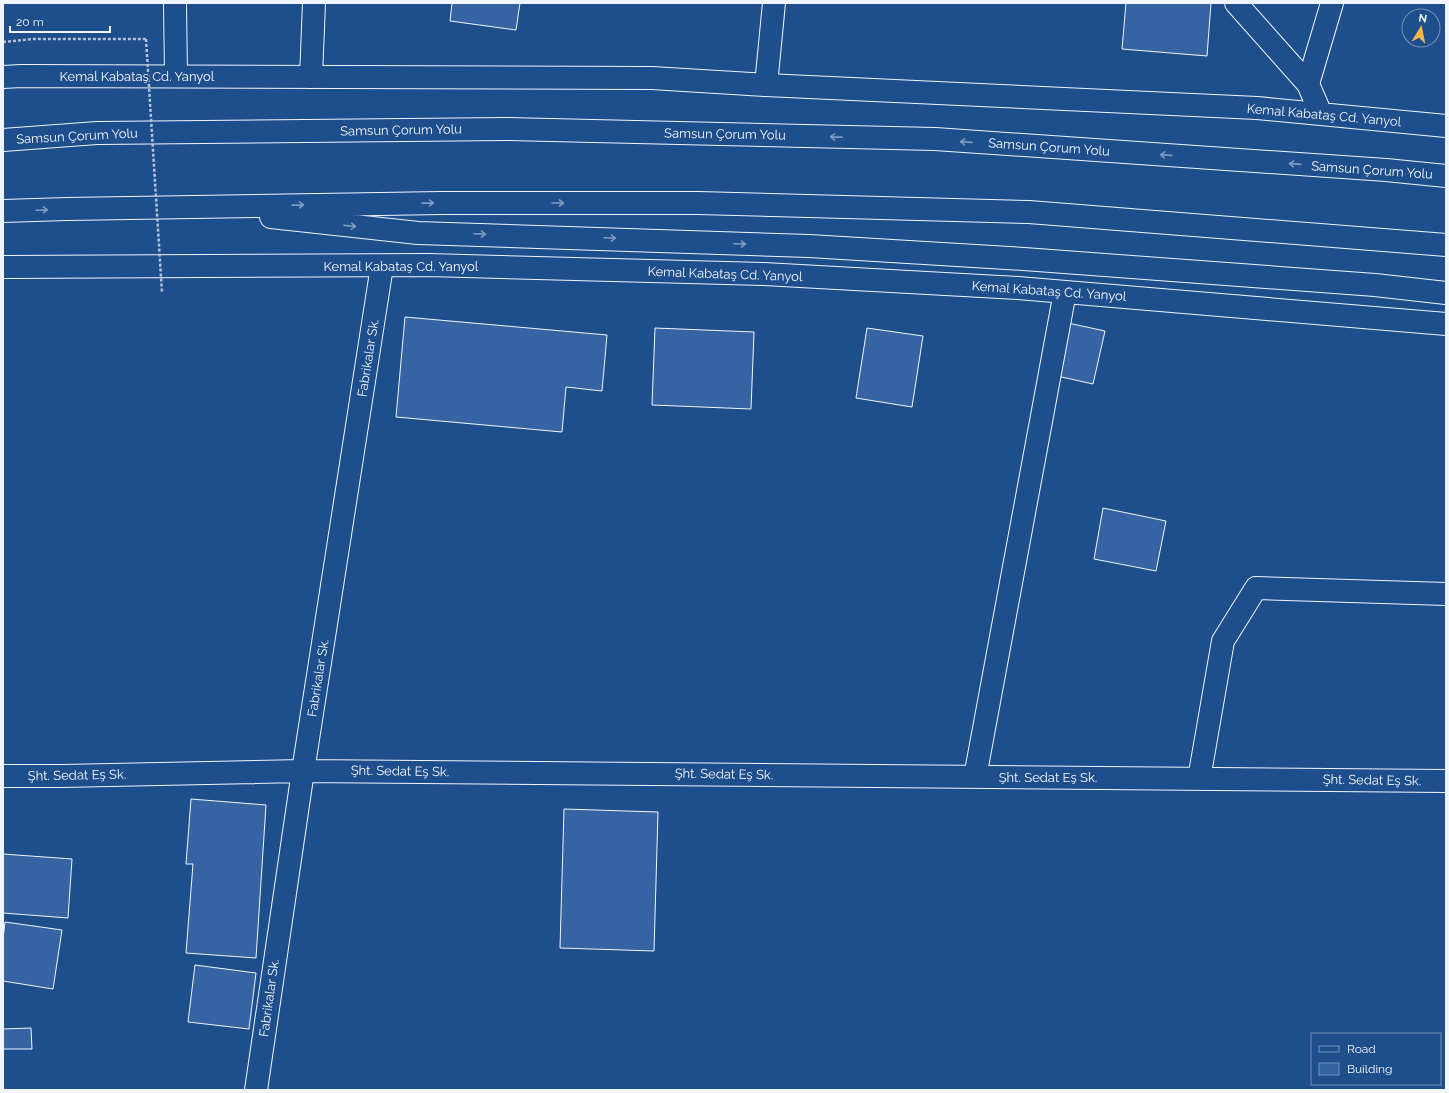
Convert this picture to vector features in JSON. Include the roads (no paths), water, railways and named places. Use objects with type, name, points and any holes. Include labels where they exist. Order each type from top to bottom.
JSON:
[{"type":"main road","points":[[176,3],[176,76]]},
{"type":"main road","points":[[311,77],[314,3]]},
{"type":"main road","points":[[766,85],[774,3]]},
{"type":"main road","points":[[1236,3],[1308,84],[1321,114]]},
{"type":"main road","points":[[1308,84],[1332,3]]},
{"type":"main road","name":"Kemal Kabataş Cd. Yanyol","points":[[3,77],[176,76],[652,78],[766,85],[1257,108],[1446,126]]},
{"type":"main road","name":"Samsun Çorum Yolu","points":[[3,140],[97,133],[506,129],[935,139],[1386,170],[1446,176]]},
{"type":"main road","points":[[3,211],[442,203],[698,203],[1021,212],[1446,245]]},
{"type":"main road","points":[[172,207],[418,233],[802,246],[1024,259],[1375,285],[1446,293]]},
{"type":"main road","name":"Kemal Kabataş Cd. Yanyol","points":[[3,267],[428,265],[764,274],[1065,292],[1446,324]]},
{"type":"main road","name":"Fabrikalar Sk.","points":[[256,1090],[303,770],[382,266]]},
{"type":"main road","points":[[975,777],[1065,292]]},
{"type":"main road","points":[[1199,778],[1223,641],[1256,588],[1446,594]]},
{"type":"main road","name":"Şht. Sedat Eş Sk.","points":[[3,776],[303,770],[1446,781]]}]
